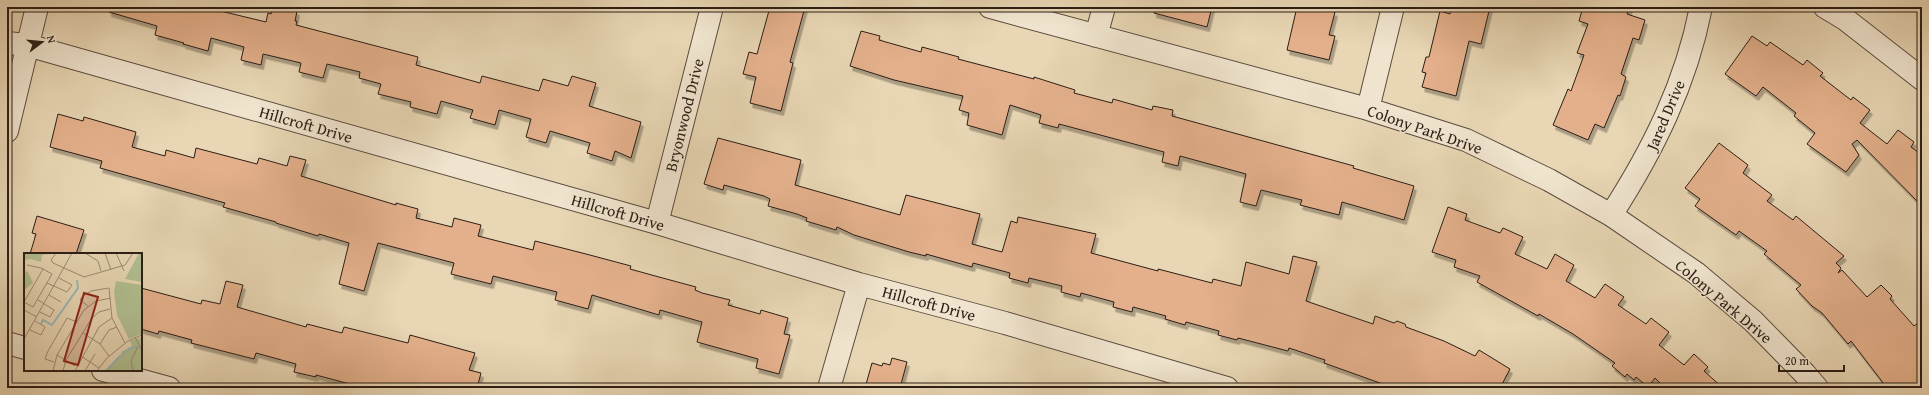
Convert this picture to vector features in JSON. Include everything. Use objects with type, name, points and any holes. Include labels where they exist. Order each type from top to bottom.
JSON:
[{"type":"street","points":[[7,131],[17,44],[37,7]]},
{"type":"street","name":"Bryonwood Drive","points":[[657,223],[712,7]]},
{"type":"street","name":"Colony Park Drive","points":[[990,7],[1368,108],[1466,140],[1549,180],[1611,215],[1696,273],[1753,321],[1806,374],[1816,388]]},
{"type":"street","points":[[1096,36],[1104,7]]},
{"type":"street","points":[[1368,108],[1393,7]]},
{"type":"street","name":"Jared Drive","points":[[1611,215],[1638,174],[1670,109],[1688,56],[1701,7]]},
{"type":"street","points":[[1825,7],[1844,19],[1922,79]]},
{"type":"street","name":"Hillcroft Drive","points":[[17,44],[657,223],[859,284],[1005,323],[1227,388]]},
{"type":"street","points":[[830,388],[859,284]]},
{"type":"street","points":[[7,343],[24,348]]},
{"type":"street","points":[[108,371],[169,388]]},
{"type":"building","points":[[109,7],[204,7],[266,22],[268,13],[271,14],[273,7],[280,7],[297,11],[295,21],[297,21],[296,25],[418,57],[416,65],[480,83],[482,76],[539,91],[543,79],[568,86],[572,76],[596,83],[589,106],[641,122],[631,158],[615,151],[612,161],[587,153],[590,143],[550,131],[546,143],[526,137],[531,119],[499,110],[495,125],[470,118],[473,110],[441,101],[437,114],[410,107],[411,102],[378,94],[381,84],[359,78],[360,72],[327,64],[323,78],[299,72],[301,63],[263,54],[261,65],[241,60],[244,47],[211,38],[208,51],[183,44],[184,43],[155,35],[157,26],[109,12]]},
{"type":"building","points":[[770,7],[805,7],[790,62],[793,63],[781,111],[750,103],[756,77],[743,74],[749,52],[757,54]]},
{"type":"building","points":[[1154,7],[1212,7],[1207,27],[1154,13]]},
{"type":"building","points":[[1297,7],[1313,7],[1335,12],[1329,35],[1335,36],[1329,60],[1287,50]]},
{"type":"building","points":[[1451,7],[1490,7],[1481,44],[1469,41],[1456,96],[1422,87],[1426,73],[1422,72],[1426,57],[1429,57],[1440,11],[1450,14]]},
{"type":"building","points":[[1583,7],[1630,7],[1627,14],[1645,20],[1639,40],[1633,38],[1621,74],[1626,77],[1620,96],[1618,95],[1604,128],[1595,124],[1588,140],[1553,125],[1568,89],[1571,91],[1584,55],[1577,53],[1588,24],[1579,21]]},
{"type":"building","points":[[861,31],[880,36],[879,40],[921,52],[922,47],[959,57],[958,59],[1034,79],[1034,77],[1075,90],[1074,93],[1112,103],[1113,99],[1152,110],[1153,106],[1173,110],[1172,116],[1354,166],[1353,168],[1414,186],[1404,220],[1342,202],[1339,215],[1300,205],[1302,200],[1261,190],[1256,206],[1240,202],[1246,174],[1180,156],[1178,166],[1162,162],[1164,152],[1059,124],[1058,128],[1039,123],[1041,115],[1010,105],[1002,135],[967,125],[969,113],[959,110],[963,96],[894,80],[850,66]]},
{"type":"building","points":[[1752,36],[1767,46],[1770,42],[1803,65],[1807,60],[1823,73],[1820,76],[1851,100],[1853,97],[1870,110],[1860,123],[1887,144],[1898,130],[1914,142],[1911,147],[1922,155],[1922,206],[1857,140],[1852,144],[1859,155],[1846,172],[1807,144],[1815,133],[1794,116],[1796,113],[1763,87],[1756,96],[1725,74]]},
{"type":"building","points":[[58,114],[83,121],[84,117],[136,132],[132,147],[165,156],[166,150],[194,158],[196,148],[257,164],[259,158],[287,166],[290,156],[306,160],[301,176],[396,205],[396,203],[418,209],[416,218],[452,227],[454,218],[481,225],[478,236],[533,250],[535,241],[586,254],[631,266],[630,269],[696,287],[695,290],[702,293],[730,300],[728,305],[760,314],[761,310],[788,318],[784,334],[790,335],[779,374],[756,368],[758,359],[697,342],[702,322],[660,310],[659,315],[592,295],[588,309],[555,300],[557,292],[493,276],[491,284],[451,274],[454,263],[378,243],[364,291],[339,284],[349,243],[319,234],[318,236],[223,207],[225,203],[100,168],[102,161],[50,147]]},
{"type":"building","points":[[718,138],[801,160],[795,185],[900,215],[906,195],[980,214],[972,244],[1002,252],[1011,221],[1017,223],[1018,217],[1096,234],[1091,253],[1158,271],[1158,269],[1212,283],[1213,279],[1241,286],[1246,262],[1289,274],[1293,256],[1317,262],[1306,301],[1373,324],[1375,316],[1394,323],[1397,321],[1405,324],[1406,327],[1444,341],[1475,356],[1479,350],[1510,369],[1500,388],[1394,388],[1324,363],[1325,360],[1289,348],[1288,351],[1238,338],[1237,340],[1218,335],[1219,331],[1186,322],[1185,325],[1165,319],[1166,316],[1133,307],[1132,312],[1113,307],[1114,302],[1081,293],[1080,297],[1061,292],[1062,286],[1029,278],[1028,283],[1009,278],[1010,273],[973,263],[972,267],[926,254],[926,256],[909,252],[854,235],[837,227],[836,230],[806,221],[807,218],[797,214],[768,206],[770,199],[764,196],[724,185],[723,190],[704,184]]},
{"type":"building","points":[[1719,143],[1748,165],[1743,173],[1772,195],[1767,201],[1793,220],[1796,216],[1844,256],[1836,263],[1841,268],[1838,273],[1842,270],[1867,297],[1881,285],[1892,296],[1890,299],[1914,326],[1922,320],[1922,388],[1887,388],[1851,341],[1848,344],[1822,313],[1812,306],[1796,289],[1801,285],[1764,254],[1767,251],[1739,231],[1736,235],[1695,206],[1700,199],[1685,188]]},
{"type":"building","points":[[1448,207],[1467,214],[1465,220],[1500,233],[1503,228],[1523,237],[1515,254],[1547,269],[1555,254],[1574,265],[1566,281],[1595,298],[1605,284],[1624,297],[1618,305],[1646,324],[1651,318],[1669,332],[1659,345],[1684,365],[1694,354],[1708,367],[1704,371],[1723,388],[1665,388],[1655,378],[1648,387],[1636,377],[1634,380],[1627,374],[1625,377],[1612,366],[1615,363],[1573,334],[1539,314],[1538,316],[1477,282],[1480,276],[1454,267],[1456,260],[1432,252]]},
{"type":"building","points":[[37,216],[84,230],[76,253],[30,253],[36,234],[32,233]]},
{"type":"building","points":[[226,281],[243,285],[237,307],[306,327],[307,324],[342,333],[344,327],[408,343],[410,335],[475,353],[469,370],[481,373],[477,388],[365,388],[316,375],[316,377],[294,372],[296,364],[256,353],[254,359],[191,343],[192,340],[159,331],[158,334],[142,329],[142,288],[201,304],[202,300],[220,304]]},
{"type":"building","points":[[892,358],[907,362],[900,388],[865,388],[872,363],[882,366],[883,363],[890,365]]}]
